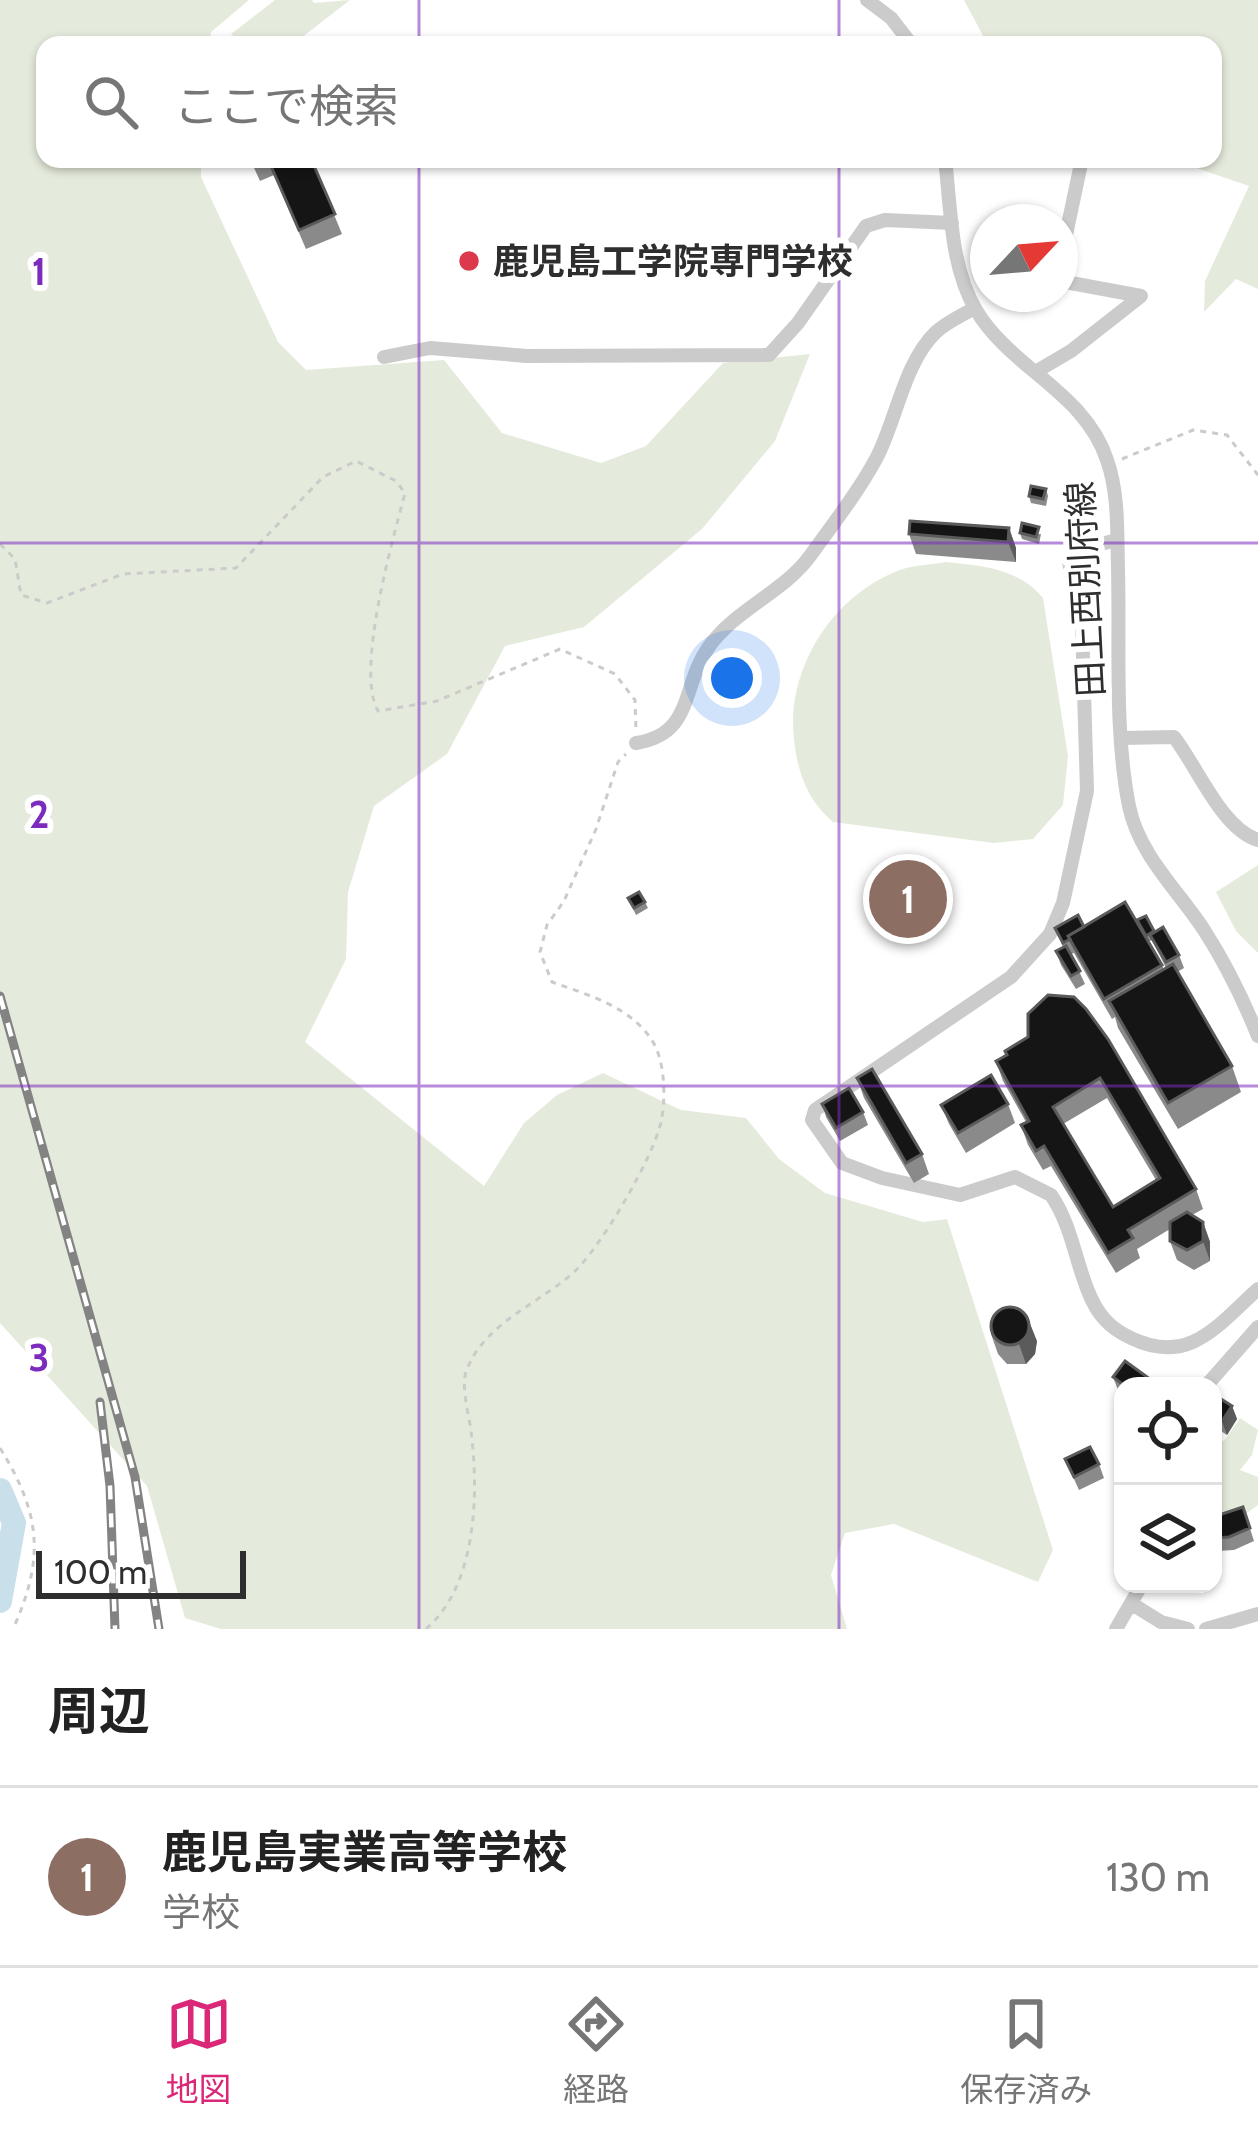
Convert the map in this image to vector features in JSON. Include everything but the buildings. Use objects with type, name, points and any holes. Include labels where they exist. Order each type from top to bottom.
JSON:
[{"type":"street","points":[[867,0],[905,36]]},
{"type":"street","name":"田上西別府線","points":[[946,168],[957,258],[970,294]]},
{"type":"street","points":[[1072,204],[1080,168]]},
{"type":"street","points":[[384,357],[430,348],[527,356],[770,355],[791,333],[866,226],[885,220],[952,223]]},
{"type":"street","points":[[1037,371],[1071,351],[1141,296],[1078,284]]},
{"type":"street","points":[[636,743],[656,740],[668,732],[677,722],[707,650],[806,562],[874,463],[922,350],[936,332],[970,311]]},
{"type":"street","name":"田上西別府線","points":[[978,312],[1001,341],[1085,420],[1109,464],[1129,807],[1144,846],[1213,944],[1258,1036]]},
{"type":"street","points":[[1117,540],[1076,550],[1069,562],[1082,625],[1087,791],[1063,903],[1050,934],[1011,977],[814,1110],[812,1120],[842,1163],[882,1178],[960,1195],[1015,1177],[1051,1195],[1099,1313],[1113,1330],[1150,1348],[1173,1350],[1195,1343],[1258,1289]]},
{"type":"street","points":[[1122,738],[1174,737],[1200,770],[1220,810],[1242,836],[1258,841]]},
{"type":"street","points":[[1213,1377],[1258,1328]]},
{"type":"street","points":[[1116,1629],[1138,1593]]},
{"type":"street","points":[[1132,1604],[1162,1622],[1188,1629]]},
{"type":"street","points":[[1206,1629],[1258,1614]]},
{"type":"path","points":[[1109,464],[1193,430],[1227,435],[1258,475]]},
{"type":"path","points":[[0,544],[15,559],[21,596],[47,603],[123,574],[236,568],[323,476],[356,460],[395,481],[406,493],[389,552],[370,671],[370,698],[378,711],[437,701],[560,649],[615,674],[635,700],[636,743],[618,762],[596,829],[564,901],[547,925],[540,952],[552,982],[602,1000],[638,1024],[652,1042],[662,1064],[661,1124],[612,1225],[579,1268],[494,1331],[464,1373],[478,1479],[473,1527],[464,1566],[439,1615],[426,1629]]},
{"type":"path","points":[[0,1448],[22,1483],[33,1525],[36,1566],[13,1629]]},
{"type":"green space","points":[[0,0],[249,0],[210,36],[36,36],[36,168],[201,168],[201,177],[278,342],[306,370],[444,360],[502,433],[601,463],[646,446],[723,363],[810,354],[775,441],[702,529],[584,627],[505,646],[447,754],[374,806],[348,892],[346,959],[305,1042],[484,1186],[524,1123],[557,1095],[603,1073],[681,1110],[746,1118],[779,1159],[825,1193],[923,1222],[947,1219],[1053,1550],[1038,1582],[894,1524],[845,1533],[831,1575],[847,1629],[221,1629],[185,1618],[147,1486],[0,1323]]},
{"type":"green space","points":[[275,0],[350,0],[304,36],[231,34]]},
{"type":"green space","points":[[964,0],[1258,0],[1258,289],[1236,279],[1204,312],[1205,281],[1249,186],[1196,168],[1222,168],[1222,36],[983,36]]},
{"type":"green space","points":[[946,562],[1011,574],[1043,598],[1068,756],[1063,805],[1033,839],[994,843],[833,822],[816,805],[801,775],[793,714],[797,688],[818,638],[853,598],[875,582],[905,568]]},
{"type":"green space","points":[[1258,865],[1258,953],[1236,931],[1216,892]]},
{"type":"green space","points":[[1240,1418],[1258,1430],[1252,1455],[1240,1470],[1258,1477],[1258,1505],[1243,1516],[1222,1518],[1224,1441]]},
{"type":"waterway","points":[[0,1490],[14,1523],[0,1601]]},
{"type":"railway","points":[[0,996],[135,1477],[159,1629]]},
{"type":"railway","points":[[100,1402],[110,1486],[115,1629]]},
{"type":"place","name":"鹿児島工学院専門学校","points":[[469,261]]},
{"type":"place","name":"鹿児島実業高等学校","points":[[908,899]]}]
